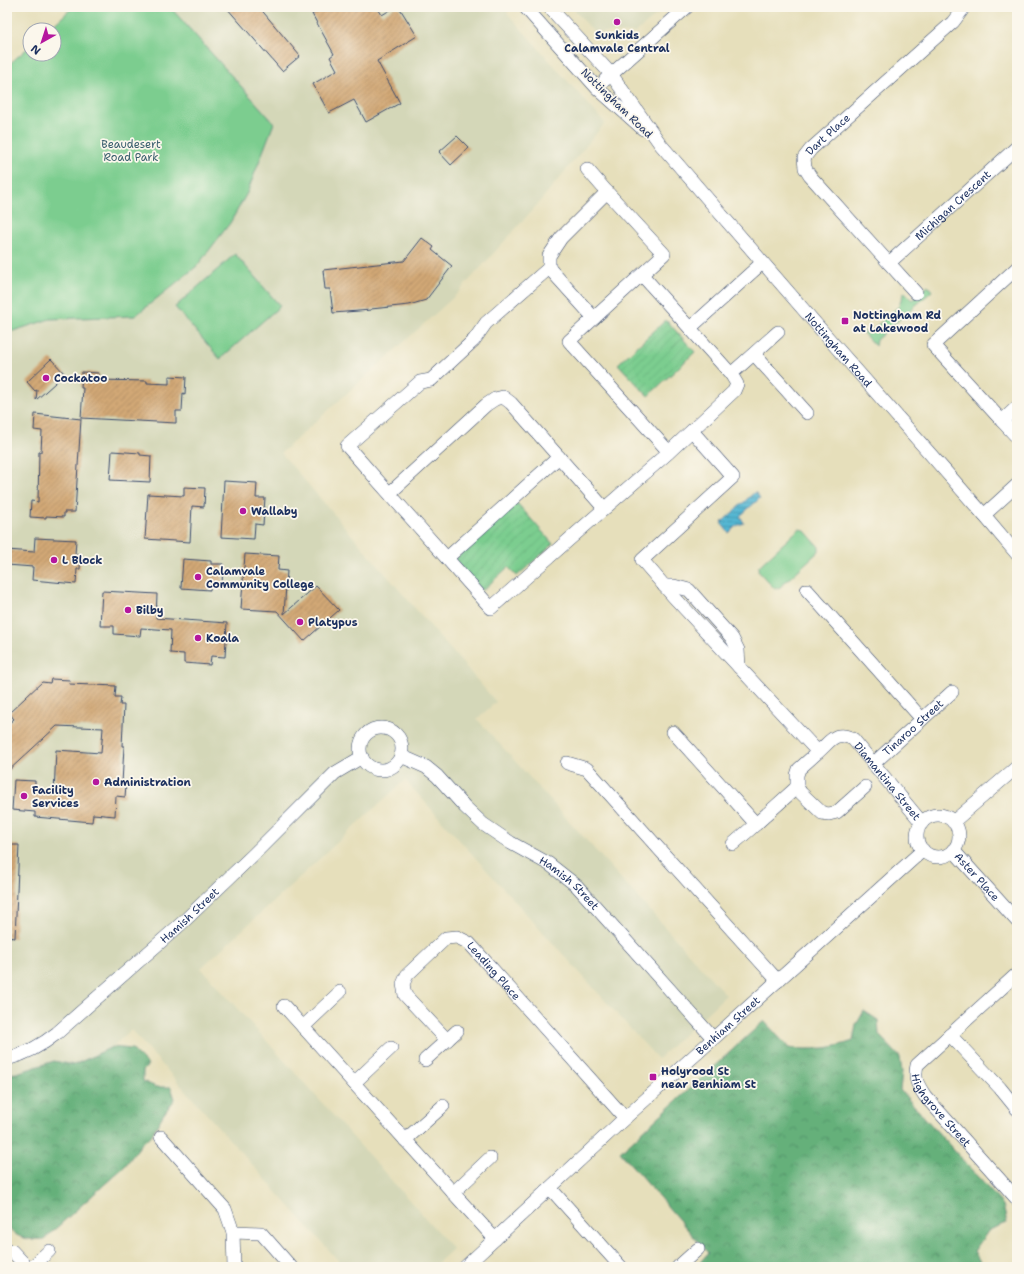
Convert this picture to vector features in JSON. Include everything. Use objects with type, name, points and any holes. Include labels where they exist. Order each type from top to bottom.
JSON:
[{"type":"street","name":"Nottingham Road","points":[[525,7],[597,88],[661,146]]},
{"type":"street","name":"Nottingham Road","points":[[550,7],[611,74],[661,146],[1017,554]]},
{"type":"street","points":[[597,88],[687,7]]},
{"type":"street","name":"Dart Place","points":[[916,293],[810,176],[805,168],[804,158],[811,149],[953,22],[962,10],[960,7]]},
{"type":"street","name":"Michigan Crescent","points":[[889,263],[1017,147]]},
{"type":"street","points":[[587,169],[664,254],[569,341],[669,452]]},
{"type":"street","points":[[594,318],[549,268],[549,256],[561,238],[607,192]]},
{"type":"street","points":[[690,328],[762,263]]},
{"type":"street","points":[[549,268],[486,323],[474,340],[431,380],[420,382],[347,446],[491,608],[669,452],[734,391],[737,384],[731,374],[642,275]]},
{"type":"street","points":[[1015,435],[932,344],[1017,268]]},
{"type":"street","points":[[731,374],[778,332]]},
{"type":"street","points":[[754,354],[806,413]]},
{"type":"street","points":[[390,493],[486,405],[495,399],[503,397],[511,402],[604,508]]},
{"type":"street","points":[[1002,421],[1017,407]]},
{"type":"street","points":[[692,430],[733,477],[642,560],[664,586],[818,752],[799,769],[796,776],[797,787],[801,793],[822,813],[829,814],[837,812],[865,787]]},
{"type":"street","points":[[447,558],[559,457]]},
{"type":"street","points":[[984,515],[1017,485]]},
{"type":"street","points":[[807,590],[922,719]]},
{"type":"street","name":"Tinaroo Street","points":[[874,764],[952,692]]},
{"type":"street","points":[[382,728],[388,729],[394,732],[402,743],[401,756],[398,762],[386,770],[371,768],[362,757],[360,746],[364,736],[369,732],[382,728]]},
{"type":"street","points":[[673,732],[756,824]]},
{"type":"street","name":"Diamantina Street","points":[[818,752],[837,736],[844,735],[853,739],[922,823]]},
{"type":"street","name":"Hamish Street","points":[[401,756],[426,767],[437,776],[465,807],[483,824],[511,844],[549,864],[576,886],[713,1038]]},
{"type":"street","name":"Hamish Street","points":[[7,1059],[31,1051],[57,1033],[188,918],[335,773],[362,757]]},
{"type":"street","points":[[567,763],[587,769],[778,981]]},
{"type":"street","points":[[953,822],[1017,767]]},
{"type":"street","points":[[732,844],[797,787]]},
{"type":"street","points":[[934,816],[948,818],[953,822],[958,833],[956,845],[953,850],[949,854],[938,857],[932,856],[923,850],[919,845],[917,834],[922,823],[927,818],[934,816]]},
{"type":"street","name":"Benhiam Street","points":[[465,1267],[625,1118],[923,850]]},
{"type":"street","name":"Aster Place","points":[[953,850],[1017,921]]},
{"type":"street","name":"Leading Place","points":[[447,1040],[405,995],[403,984],[407,975],[446,938],[457,937],[469,943],[625,1118]]},
{"type":"street","name":"Highgrove Street","points":[[1017,974],[917,1065],[915,1074],[918,1085],[925,1096],[1017,1199]]},
{"type":"street","points":[[303,1027],[340,992]]},
{"type":"street","points":[[284,1006],[495,1239]]},
{"type":"street","points":[[425,1060],[457,1031]]},
{"type":"street","points":[[950,1034],[1000,1088],[1017,1109]]},
{"type":"street","points":[[354,1083],[391,1048]]},
{"type":"street","points":[[405,1140],[443,1106]]},
{"type":"street","points":[[161,1137],[225,1209],[233,1232],[234,1267]]},
{"type":"street","points":[[453,1193],[490,1158]]},
{"type":"street","points":[[550,1188],[621,1267]]},
{"type":"street","points":[[233,1232],[261,1233],[291,1267]]},
{"type":"street","points":[[678,1267],[698,1249]]},
{"type":"street","points":[[12,1251],[26,1267]]},
{"type":"street","points":[[32,1267],[49,1251]]},
{"type":"shaded area","name":"Calamvale Community College","points":[[170,7],[506,7],[509,10],[507,13],[605,123],[536,206],[457,294],[281,453],[496,702],[477,719],[726,995],[658,1059],[405,780],[201,968],[453,1249],[433,1267],[344,1267],[131,1030],[7,1142],[7,333],[50,319],[135,316],[274,123]]},
{"type":"shaded area","name":"Sunkids Calamvale Central","points":[[573,7],[666,7],[635,33],[594,32]]},
{"type":"green space","name":"Beaudesert Road Park","points":[[73,7],[170,7],[274,123],[247,193],[230,223],[197,266],[135,316],[50,319],[7,333],[7,66],[22,53],[22,62],[62,62],[62,22],[57,22]]},
{"type":"green space","points":[[235,254],[280,306],[220,359],[175,307]]},
{"type":"green space","points":[[928,286],[932,291],[876,340],[875,346],[862,332],[870,332],[899,306],[904,292],[912,300]]},
{"type":"green space","points":[[666,320],[695,352],[648,396],[618,364]]},
{"type":"green space","points":[[517,503],[553,544],[517,576],[508,567],[482,591],[454,560]]},
{"type":"green space","points":[[799,529],[804,530],[819,547],[819,551],[779,588],[774,588],[758,571],[759,566]]},
{"type":"green space","points":[[864,1011],[878,1020],[879,1035],[900,1057],[902,1072],[900,1090],[1003,1205],[1007,1223],[989,1230],[974,1251],[983,1267],[696,1267],[708,1253],[620,1152],[764,1021],[789,1048],[821,1048],[837,1046],[853,1041],[856,1025]]},
{"type":"green space","points":[[112,1047],[132,1049],[148,1065],[143,1071],[143,1081],[156,1087],[171,1087],[175,1099],[163,1115],[151,1136],[142,1143],[125,1166],[44,1239],[28,1239],[15,1234],[7,1227],[7,1074],[17,1073],[54,1061],[74,1065]]},
{"type":"water","points":[[755,492],[760,498],[740,516],[744,523],[736,526],[729,533],[721,523]]},
{"type":"building","points":[[226,7],[259,7],[300,56],[282,71]]},
{"type":"building","points":[[327,7],[377,7],[382,15],[395,7],[399,7],[417,36],[377,61],[400,103],[366,122],[354,100],[329,113],[313,84],[337,70],[330,57],[334,54],[312,14]]},
{"type":"building","points":[[457,136],[469,148],[451,165],[439,152]]},
{"type":"building","points":[[422,238],[434,247],[432,250],[452,266],[426,300],[409,305],[333,313],[330,289],[325,289],[323,270],[404,261]]},
{"type":"building","name":"Cockatoo","points":[[51,359],[65,374],[36,400],[37,390],[35,391],[27,382]]},
{"type":"building","points":[[82,372],[99,373],[98,380],[147,381],[147,383],[169,384],[169,376],[186,377],[182,411],[176,411],[176,423],[81,418],[83,388],[81,388]]},
{"type":"building","points":[[35,414],[81,419],[75,512],[64,512],[64,517],[30,517],[31,501],[38,502],[39,452],[41,452],[42,431],[34,430]]},
{"type":"building","points":[[112,451],[140,453],[140,455],[151,456],[150,482],[110,480]]},
{"type":"building","name":"Wallaby","points":[[224,481],[257,483],[256,498],[265,498],[263,525],[255,524],[254,539],[221,537]]},
{"type":"building","points":[[184,487],[205,488],[204,507],[192,506],[190,542],[145,539],[148,494],[184,496]]},
{"type":"building","name":"L Block","points":[[35,538],[76,540],[75,554],[81,554],[80,569],[77,569],[76,584],[32,580],[33,567],[7,565],[7,550],[34,552]]},
{"type":"building","points":[[245,554],[279,556],[278,570],[287,571],[284,614],[316,586],[339,610],[304,641],[277,611],[241,609]]},
{"type":"building","points":[[183,559],[211,561],[211,564],[223,564],[222,584],[210,583],[210,590],[181,588]]},
{"type":"building","points":[[102,591],[157,594],[156,618],[227,623],[225,657],[211,656],[210,665],[184,663],[184,654],[170,653],[171,630],[141,628],[140,636],[114,634],[114,626],[100,626]]},
{"type":"building","points":[[51,679],[70,680],[69,684],[116,686],[115,697],[121,697],[120,705],[124,705],[122,784],[126,784],[125,797],[116,796],[115,816],[93,814],[92,822],[35,817],[35,812],[12,810],[14,780],[35,781],[35,792],[54,794],[56,750],[101,753],[103,728],[57,726],[7,772],[7,725],[14,719],[9,713],[42,682],[50,683]]},
{"type":"building","points":[[7,845],[19,845],[15,938],[7,937]]},
{"type":"place","name":"Sunkids Calamvale Central","points":[[617,22]]},
{"type":"place","name":"Nottingham Rd at Lakewood","points":[[845,321]]},
{"type":"place","name":"Cockatoo","points":[[46,378]]},
{"type":"place","name":"Wallaby","points":[[243,511]]},
{"type":"place","name":"L Block","points":[[54,560]]},
{"type":"place","name":"Calamvale Community College","points":[[198,577]]},
{"type":"place","name":"Bilby","points":[[128,610]]},
{"type":"place","name":"Platypus","points":[[300,622]]},
{"type":"place","name":"Koala","points":[[198,638]]},
{"type":"place","name":"Administration","points":[[96,782]]},
{"type":"place","name":"Facility Services","points":[[24,796]]},
{"type":"place","name":"Holyrood St near Benhiam St","points":[[653,1077]]}]
